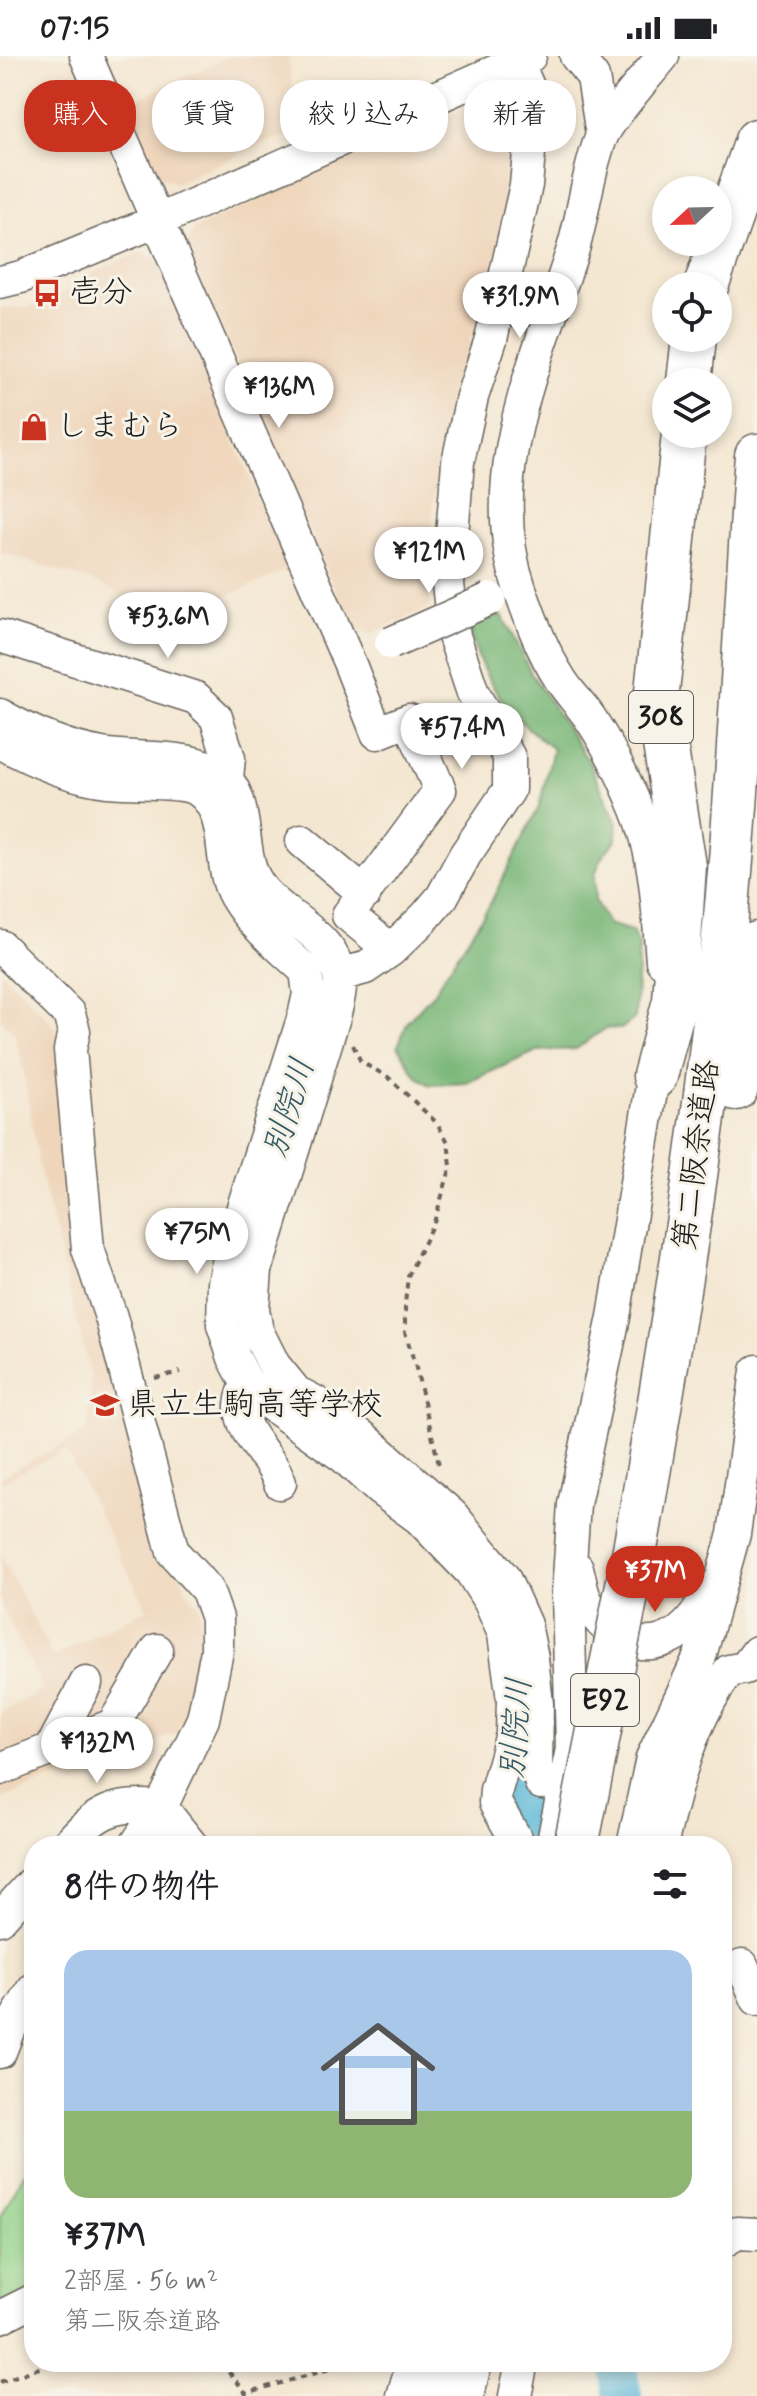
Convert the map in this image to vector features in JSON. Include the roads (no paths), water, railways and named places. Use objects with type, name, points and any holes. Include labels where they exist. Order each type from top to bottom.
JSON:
[{"type":"highway","points":[[711,272],[757,141]]},
{"type":"highway","name":"308","points":[[655,1076],[675,1001],[684,866],[657,692],[683,448]]},
{"type":"highway","name":"第二阪奈道路","points":[[608,1836],[649,1556],[713,1031],[731,860],[757,456]]},
{"type":"highway","name":"第二阪奈道路","points":[[579,1836],[649,1556],[710,1290],[757,944]]},
{"type":"highway","points":[[462,2396],[467,2372]]},
{"type":"highway","points":[[491,2396],[496,2372]]},
{"type":"street","points":[[86,56],[377,733],[409,720],[440,790],[357,905]]},
{"type":"street","points":[[576,56],[593,77],[602,135]]},
{"type":"street","points":[[554,1836],[572,1749],[568,1593],[574,1504],[614,1317],[655,1076],[663,982],[658,914],[648,846],[637,809],[592,721],[558,677],[519,586],[511,546],[507,496],[511,450],[525,395],[573,247],[602,135],[663,56]]},
{"type":"street","points":[[0,282],[21,277],[157,221],[508,61],[534,100],[526,185],[491,339],[472,397],[458,462],[448,584],[454,636],[473,693],[509,757],[509,790],[465,855],[442,897],[391,950],[365,968],[339,975]]},
{"type":"street","points":[[349,662],[519,586]]},
{"type":"street","points":[[0,636],[196,698],[216,717],[229,758],[227,778]]},
{"type":"street","points":[[0,715],[25,730],[78,748],[101,754],[190,762],[227,778],[238,799],[248,857],[256,879],[273,903],[305,925],[336,963],[341,983],[334,1017],[256,1270],[253,1309],[257,1331],[274,1365],[296,1392],[317,1403],[364,1438],[452,1515],[504,1578],[525,1625],[537,1704],[536,1769],[541,1783]]},
{"type":"street","points":[[0,742],[71,773],[106,781],[197,789],[214,806],[220,826],[224,869],[235,896],[260,930],[306,971],[309,994],[304,1016],[232,1242],[224,1283],[223,1325],[234,1358],[247,1383],[271,1405],[344,1457],[379,1489],[419,1518],[471,1572],[490,1602],[504,1634],[513,1700],[512,1734],[495,1803],[514,1836]]},
{"type":"street","points":[[302,841],[391,950]]},
{"type":"street","points":[[0,946],[69,1014],[74,1031],[70,1050],[88,1249],[111,1317],[173,1552],[207,1590],[217,1618],[217,1651],[203,1719],[161,1807],[142,1836]]},
{"type":"street","points":[[635,1836],[652,1758],[700,1656],[734,1534],[757,1371]]},
{"type":"street","points":[[247,1383],[240,1408],[248,1431],[275,1467],[280,1483]]},
{"type":"street","points":[[572,1545],[585,1598],[599,1618],[624,1641],[652,1644],[667,1641],[695,1616],[734,1534]]},
{"type":"street","points":[[0,1769],[113,1725],[157,1650]]},
{"type":"street","points":[[664,1836],[690,1737],[713,1692],[729,1671],[745,1668],[757,1652]]},
{"type":"street","points":[[51,1749],[86,1683]]},
{"type":"street","points":[[74,1836],[88,1820],[118,1808],[139,1805],[161,1807],[184,1836]]},
{"type":"street","points":[[0,1919],[24,1892]]},
{"type":"street","points":[[742,1965],[757,1999]]},
{"type":"street","points":[[0,2052],[8,2031],[24,2005]]},
{"type":"street","points":[[732,2236],[737,2233],[757,2234]]},
{"type":"street","points":[[0,2317],[24,2305]]},
{"type":"street","points":[[403,2396],[410,2372]]},
{"type":"street","points":[[434,2396],[438,2372]]},
{"type":"street","points":[[515,2396],[520,2372]]},
{"type":"waterway","name":"別院川","points":[[519,1742],[512,1782],[515,1800],[525,1820]]},
{"type":"waterway","name":"別院川","points":[[619,2372],[623,2396]]},
{"type":"place","name":"壱分","points":[[47,293]]},
{"type":"place","name":"しまむら","points":[[34,427]]},
{"type":"place","name":"県立生駒高等学校","points":[[105,1405]]}]
